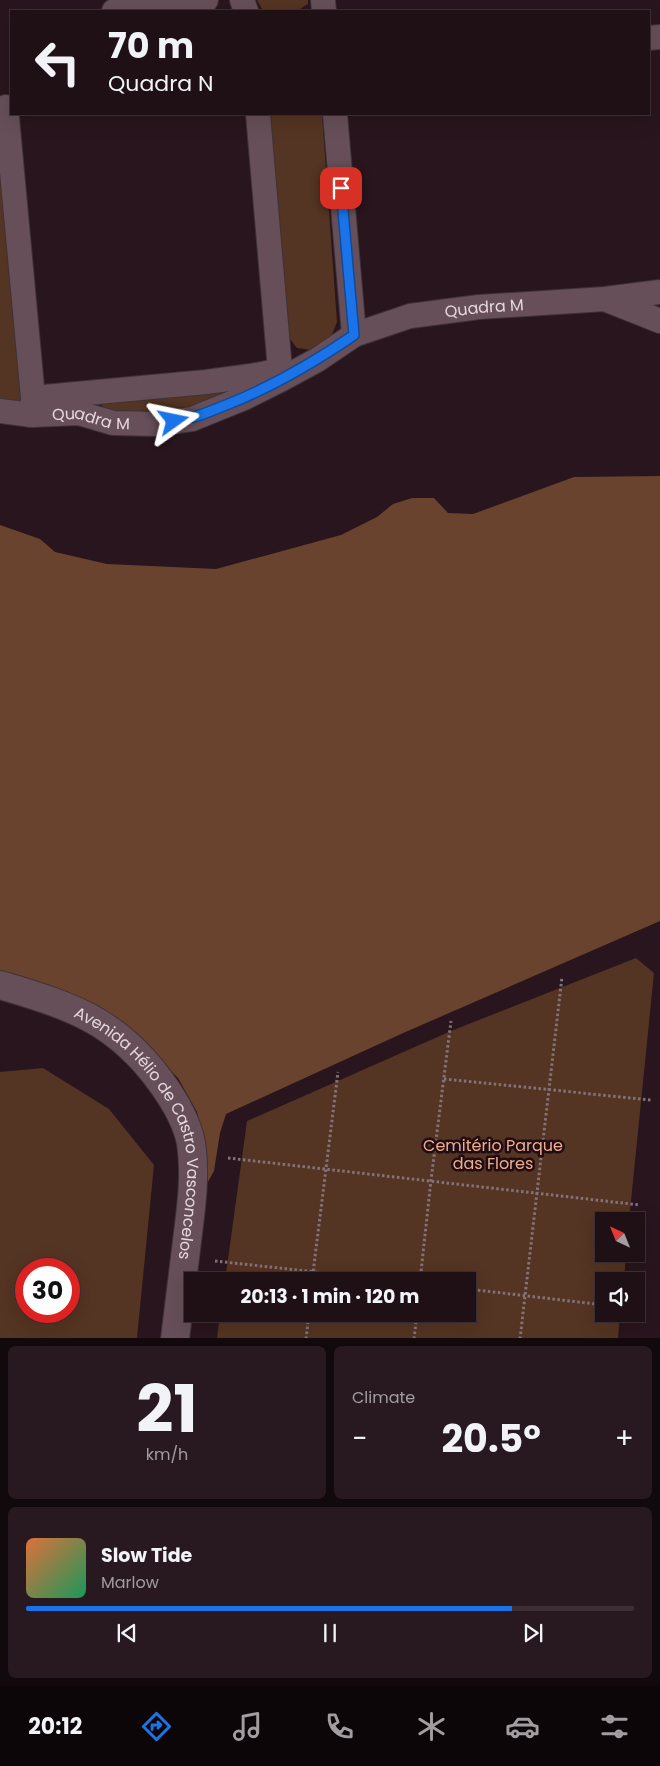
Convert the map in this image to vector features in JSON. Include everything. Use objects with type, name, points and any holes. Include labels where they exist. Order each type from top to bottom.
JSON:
[{"type":"street","points":[[116,10],[206,0]]},
{"type":"street","name":"Quadra M","points":[[6,108],[33,407]]},
{"type":"street","points":[[258,115],[280,370]]},
{"type":"street","points":[[335,115],[354,335]]},
{"type":"street","points":[[605,299],[660,292]]},
{"type":"street","name":"Quadra M","points":[[33,407],[79,413],[113,423],[156,424],[192,419],[244,398],[317,360],[354,335],[410,316],[479,307],[605,299],[660,321]]},
{"type":"street","name":"Quadra M","points":[[0,411],[251,376],[317,360]]},
{"type":"street","name":"Avenida Hélio de Castro Vasconcelos","points":[[0,986],[54,1001],[88,1016],[110,1029],[136,1052],[173,1099],[191,1141],[193,1182],[175,1338]]},
{"type":"path","points":[[520,1338],[562,977]]},
{"type":"path","points":[[421,1272],[450,1021]]},
{"type":"path","points":[[215,1261],[313,1272],[338,1072]]},
{"type":"path","points":[[444,1078],[651,1100]]},
{"type":"path","points":[[228,1158],[640,1205]]},
{"type":"path","points":[[476,1290],[595,1304]]},
{"type":"path","points":[[306,1338],[308,1322]]},
{"type":"path","points":[[414,1338],[415,1322]]},
{"type":"green space","points":[[257,0],[308,0],[308,4],[299,10],[262,10]]},
{"type":"green space","points":[[266,115],[322,115],[337,322],[331,337],[312,350],[297,348],[287,335]]},
{"type":"green space","points":[[6,181],[23,405],[0,402],[0,185]]},
{"type":"green space","points":[[227,386],[231,394],[183,414],[108,417],[101,404],[108,395]]},
{"type":"green space","name":"Cemitério Parque das Flores","points":[[636,958],[654,973],[630,1212],[595,1212],[595,1262],[625,1262],[625,1272],[595,1272],[595,1322],[619,1322],[618,1338],[217,1338],[219,1322],[476,1322],[476,1272],[226,1272],[247,1121],[451,1031]]},
{"type":"green space","points":[[43,1068],[109,1109],[154,1165],[137,1338],[0,1338],[0,1072]]},
{"type":"shaded area","points":[[660,476],[660,921],[401,1034],[226,1114],[220,1133],[214,1171],[204,1189],[205,1150],[197,1112],[178,1078],[136,1036],[0,977],[0,525],[40,539],[55,552],[107,564],[216,569],[341,535],[377,517],[393,504],[412,498],[434,498],[448,513],[473,514],[574,477]]},
{"type":"route","points":[[174,421],[192,419],[244,398],[317,360],[354,335],[341,188]]}]
